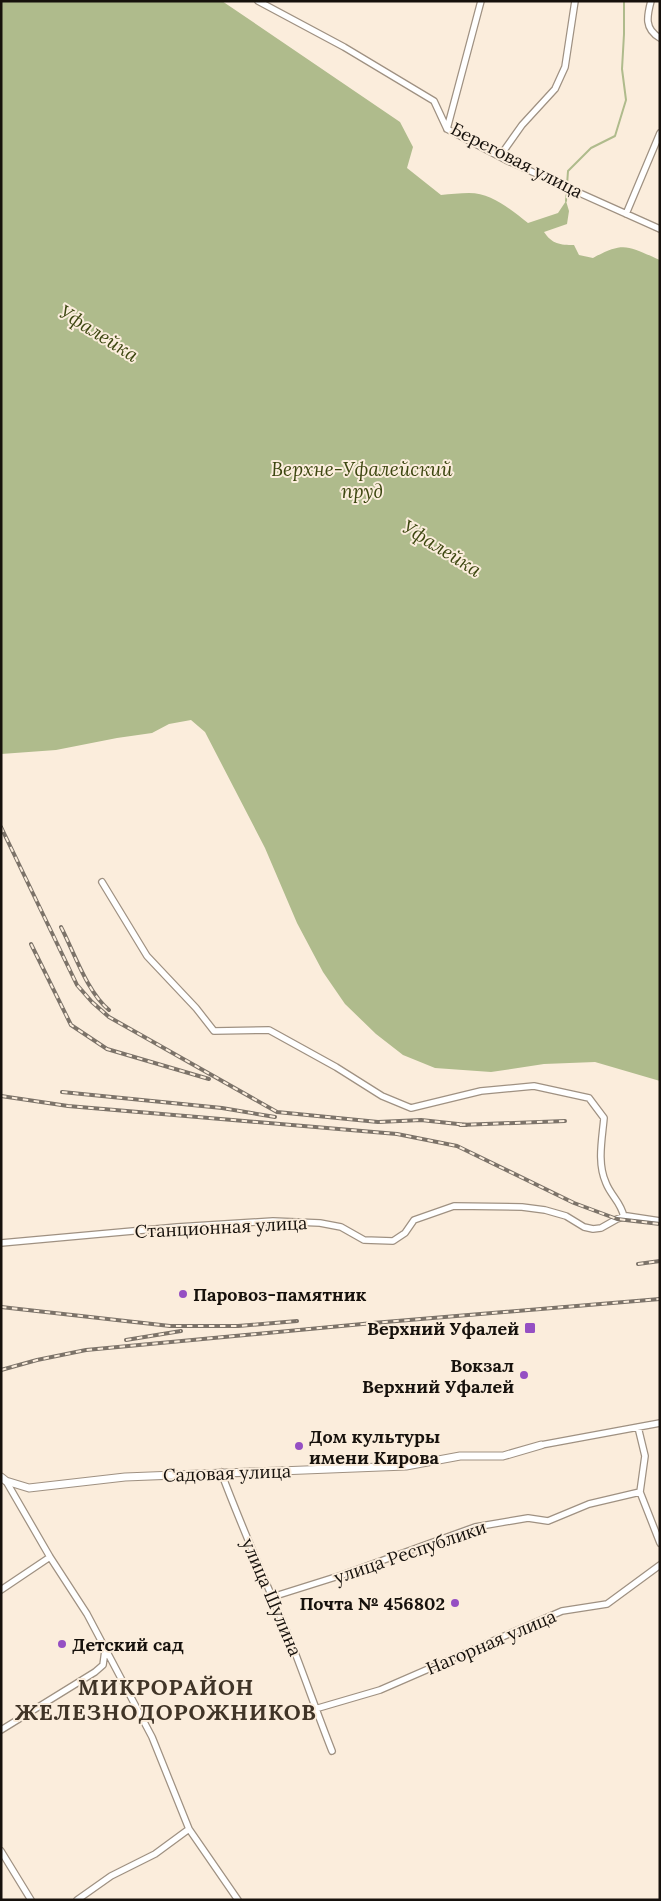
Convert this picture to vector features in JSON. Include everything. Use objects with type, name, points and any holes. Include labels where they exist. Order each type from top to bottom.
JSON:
[{"type":"street","name":"Береговая улица","points":[[258,1],[344,47],[434,101],[447,129],[500,156],[660,229]]},
{"type":"street","points":[[447,129],[482,1]]},
{"type":"street","points":[[500,156],[522,125],[555,89],[565,67],[575,1]]},
{"type":"street","points":[[650,1],[646,21],[653,35],[660,38]]},
{"type":"street","points":[[626,214],[660,132]]},
{"type":"street","points":[[102,882],[147,956],[196,1008],[214,1031],[269,1030],[336,1067],[382,1096],[411,1108],[481,1091],[534,1086],[589,1098],[604,1118],[600,1157],[606,1184],[622,1207],[624,1217],[660,1220]]},
{"type":"street","name":"Станционная улица","points":[[1,1243],[177,1227],[273,1221],[320,1222],[341,1228],[364,1240],[392,1241],[405,1233],[414,1220],[454,1206],[522,1207],[545,1210],[566,1216],[584,1227],[593,1228],[602,1228],[624,1217]]},
{"type":"street","name":"Садовая улица","points":[[4,1479],[29,1488],[125,1477],[406,1466],[460,1456],[503,1456],[541,1445],[658,1424]]},
{"type":"street","points":[[638,1427],[645,1456],[640,1492],[660,1543]]},
{"type":"street","name":"улица Шулина","points":[[222,1472],[239,1521],[303,1673],[332,1751]]},
{"type":"street","points":[[4,1479],[50,1557],[87,1614],[152,1737],[189,1829],[238,1900]]},
{"type":"street","name":"улица Республики","points":[[272,1597],[342,1575],[475,1527],[528,1518],[548,1521],[589,1504],[640,1492]]},
{"type":"street","points":[[1,1590],[50,1557]]},
{"type":"street","name":"Нагорная улица","points":[[315,1709],[380,1690],[562,1611],[607,1604],[660,1565]]},
{"type":"street","points":[[1,1730],[95,1672],[103,1665],[105,1650]]},
{"type":"street","points":[[77,1900],[111,1876],[156,1854],[189,1829]]},
{"type":"street","points":[[1,1851],[31,1900]]},
{"type":"water","name":"Верхне-Уфалейский пруд","points":[[1,1],[222,1],[400,122],[413,147],[407,168],[441,195],[469,193],[486,196],[501,203],[528,223],[558,213],[566,201],[569,211],[567,224],[544,232],[553,241],[560,244],[574,245],[579,255],[593,258],[613,249],[627,247],[660,260],[660,1081],[595,1062],[544,1064],[491,1072],[435,1068],[403,1055],[376,1034],[345,1004],[323,972],[297,923],[265,848],[205,732],[191,720],[169,724],[152,733],[56,750],[1,754]]},
{"type":"waterway","points":[[567,185],[568,171],[591,148],[615,136],[626,100],[622,69],[624,1]]},
{"type":"waterway","points":[[566,201],[567,190]]},
{"type":"railway","points":[[1,827],[77,985],[109,1017],[277,1112],[378,1122],[421,1120],[467,1125]]},
{"type":"railway","points":[[61,927],[94,993],[109,1010]]},
{"type":"railway","points":[[31,944],[71,1025],[107,1049],[209,1079]]},
{"type":"railway","points":[[62,1092],[222,1108],[275,1117]]},
{"type":"railway","points":[[1,1096],[68,1106],[397,1134],[457,1146],[574,1203],[617,1219],[660,1224]]},
{"type":"railway","points":[[460,1125],[565,1121]]},
{"type":"railway","points":[[638,1264],[660,1261]]},
{"type":"railway","points":[[1,1370],[86,1350],[660,1299]]},
{"type":"railway","points":[[1,1307],[170,1326],[238,1326],[297,1321]]},
{"type":"railway","points":[[126,1340],[181,1331]]},
{"type":"place","name":"Паровоз-памятник","points":[[183,1294]]},
{"type":"place","name":"Верхний Уфалей","points":[[530,1328]]},
{"type":"place","name":"Вокзал Верхний Уфалей","points":[[524,1375]]},
{"type":"place","name":"Дом культуры имени Кирова","points":[[299,1446]]},
{"type":"place","name":"Почта № 456802","points":[[455,1603]]},
{"type":"place","name":"Детский сад","points":[[62,1644]]},
{"type":"district","name":"МИКРОРАЙОН ЖЕЛЕЗНОДОРОЖНИКОВ","points":[[166,1700]]},
{"type":"water label","name":"Уфалейка","points":[[99,333]]},
{"type":"water label","name":"Уфалейка","points":[[442,548]]}]
